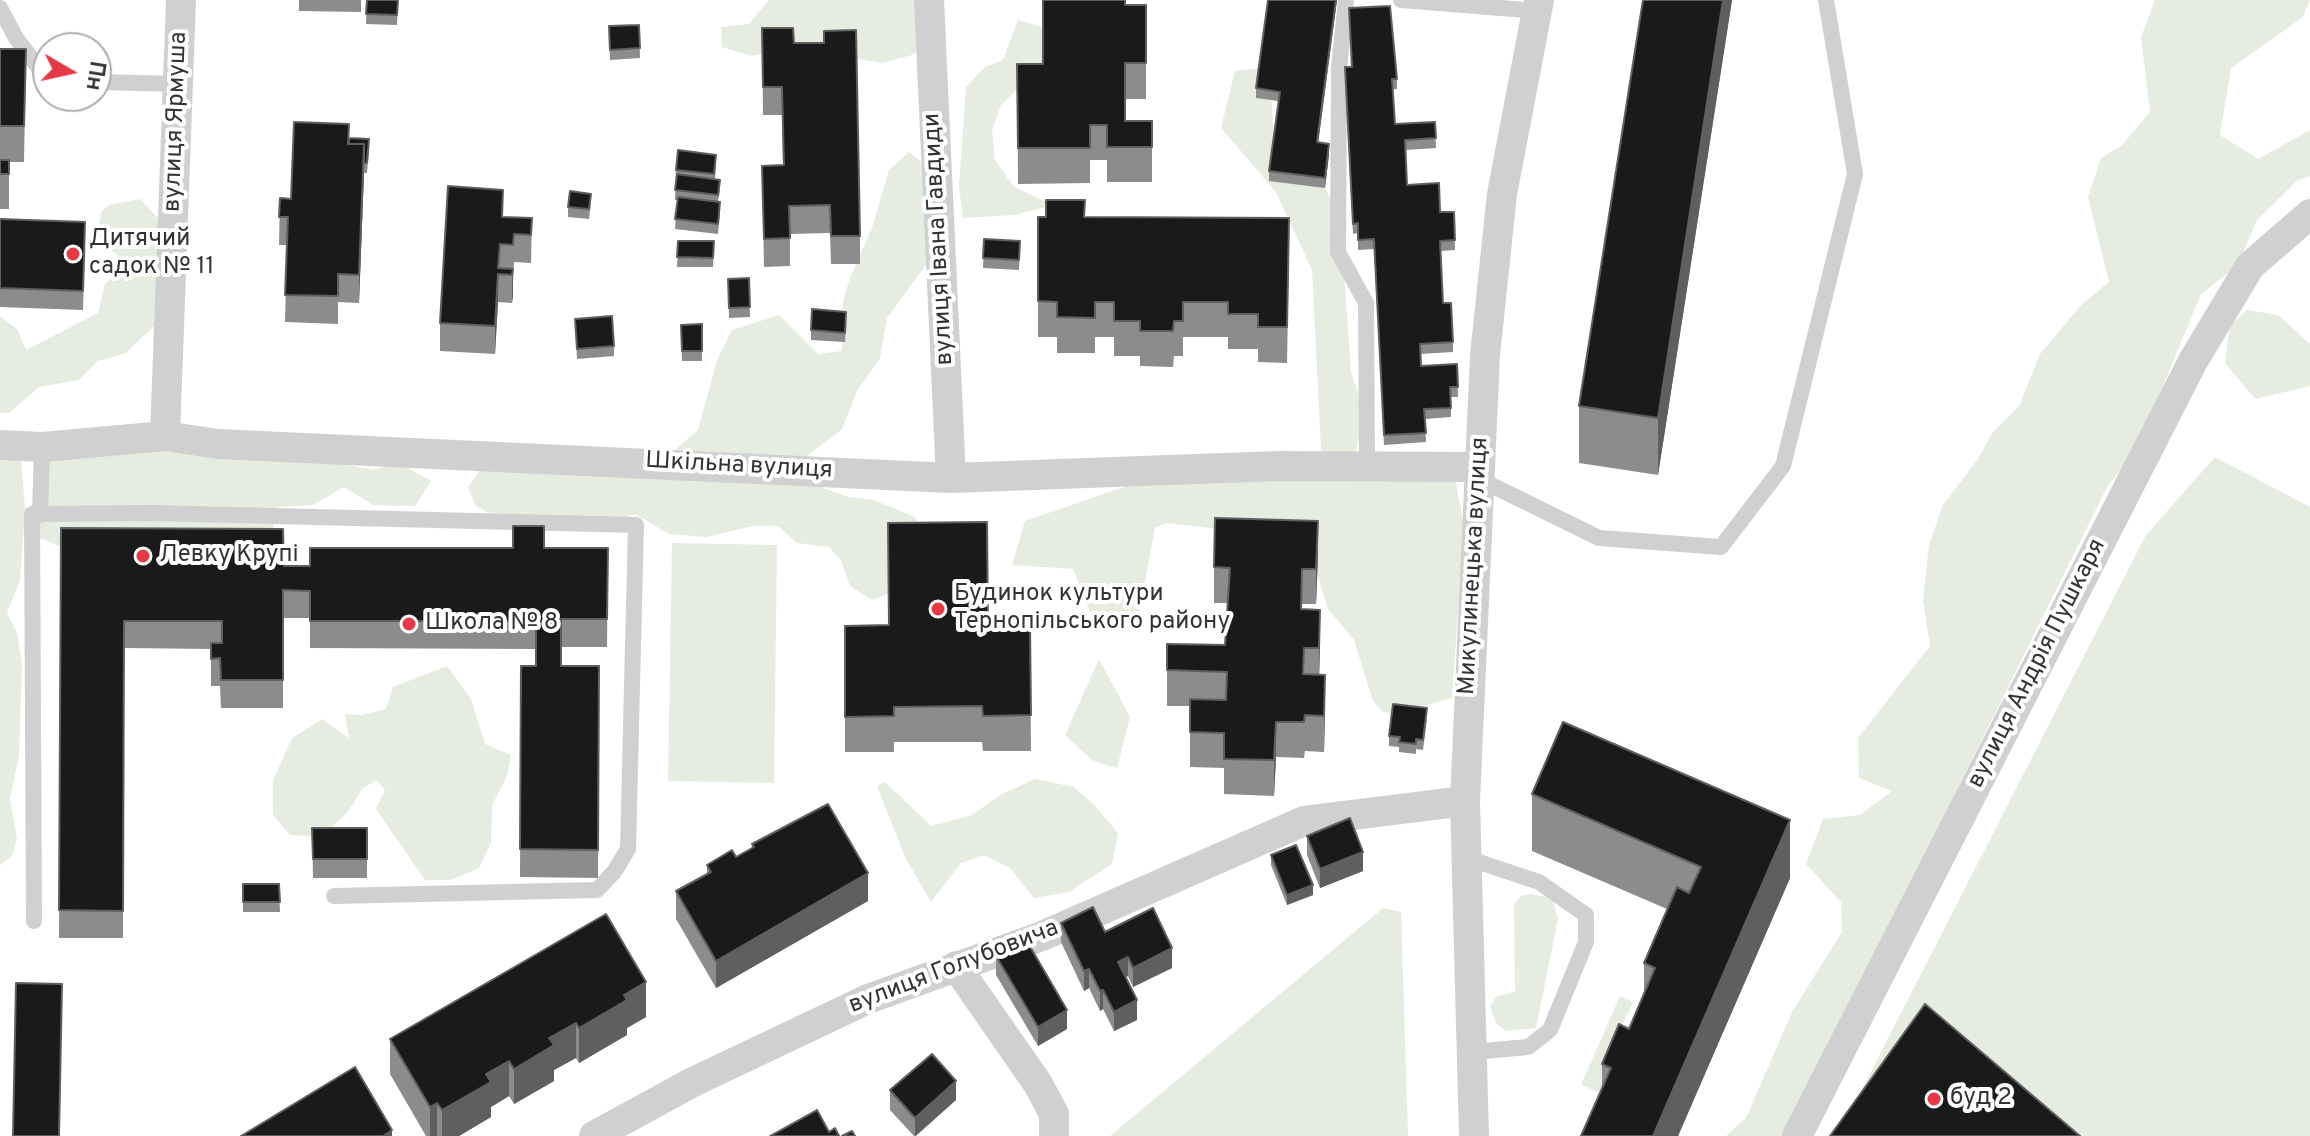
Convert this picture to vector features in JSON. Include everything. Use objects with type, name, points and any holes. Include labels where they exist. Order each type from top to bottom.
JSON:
[{"type":"street","name":"вулиця Ярмуша","points":[[165,436],[181,0]]},
{"type":"street","name":"вулиця Івана Гавдиди","points":[[929,0],[951,478]]},
{"type":"street","name":"Микулинецька вулиця","points":[[1474,1136],[1465,801],[1485,355],[1502,194],[1538,6]]},
{"type":"street","name":"вулиця Андрія Пушкаря","points":[[1797,1136],[2193,361],[2250,266],[2310,214]]},
{"type":"street","name":"Шкільна вулиця","points":[[0,445],[42,447],[165,436],[218,444],[951,478],[1278,466],[1479,473]]},
{"type":"street","name":"вулиця Голубовича","points":[[594,1136],[693,1082],[868,999],[1042,936],[1304,821],[1465,801]]},
{"type":"street","points":[[956,966],[1038,1084],[1054,1114],[1054,1136]]},
{"type":"lane","points":[[1346,0],[1339,69],[1338,252],[1366,303],[1367,467]]},
{"type":"lane","points":[[1401,0],[1538,6]]},
{"type":"lane","points":[[1479,473],[1599,538],[1721,547],[1783,466],[1855,174],[1826,0]]},
{"type":"lane","points":[[0,8],[32,59]]},
{"type":"lane","points":[[112,82],[178,84]]},
{"type":"lane","points":[[40,515],[42,447]]},
{"type":"lane","points":[[34,921],[32,514],[153,513],[636,525],[628,849],[614,872],[597,890],[334,896]]},
{"type":"lane","points":[[1467,858],[1539,882],[1586,915],[1586,942],[1550,1030],[1528,1047],[1473,1052]]},
{"type":"shaded area","points":[[769,0],[936,0],[933,36],[912,55],[882,63],[793,48],[752,56],[722,47],[721,27],[749,24]]},
{"type":"shaded area","points":[[2155,0],[2310,0],[2302,18],[2231,68],[2220,135],[2258,159],[2310,130],[2310,176],[2298,180],[2257,220],[2238,265],[2201,294],[2137,449],[2107,487],[1786,1136],[1726,1136],[1746,1118],[1792,1012],[1842,932],[1841,902],[1806,864],[1823,819],[1860,815],[1892,791],[1859,778],[1858,738],[1930,646],[1923,600],[1929,545],[1943,505],[1978,459],[1992,433],[2019,406],[2040,354],[2081,305],[2109,282],[2088,197],[2101,158],[2122,145],[2150,112],[2141,37]]},
{"type":"shaded area","points":[[1018,20],[1039,26],[1059,39],[1046,60],[1001,105],[992,130],[995,160],[1014,187],[1053,205],[1014,215],[963,218],[959,187],[966,87],[985,67],[1003,60]]},
{"type":"shaded area","points":[[1270,67],[1274,144],[1290,170],[1325,188],[1340,216],[1351,372],[1365,412],[1352,466],[1321,450],[1312,270],[1276,192],[1221,128],[1235,71]]},
{"type":"shaded area","points":[[909,152],[928,167],[931,258],[887,318],[880,358],[857,391],[842,429],[802,460],[823,488],[848,497],[874,500],[913,516],[941,549],[916,583],[872,600],[850,586],[841,561],[829,547],[797,543],[778,526],[752,526],[707,537],[669,534],[635,514],[618,519],[521,517],[487,512],[476,506],[468,487],[484,465],[671,453],[698,430],[717,360],[732,330],[779,315],[818,354],[842,351],[843,301],[850,278],[872,228],[889,170]]},
{"type":"shaded area","points":[[140,199],[159,219],[154,326],[126,353],[98,361],[79,380],[39,387],[9,413],[0,413],[0,316],[18,330],[26,350],[98,313],[105,284],[120,270],[120,257],[96,237],[102,211],[109,205]]},
{"type":"shaded area","points":[[2247,310],[2278,315],[2310,344],[2310,386],[2255,399],[2225,363],[2230,326]]},
{"type":"shaded area","points":[[82,428],[372,470],[399,463],[431,481],[415,506],[373,505],[344,487],[313,505],[278,507],[272,532],[59,546],[38,537],[46,464]]},
{"type":"shaded area","points":[[0,448],[21,458],[25,509],[20,580],[7,613],[17,633],[22,665],[19,755],[10,799],[17,838],[12,856],[0,865]]},
{"type":"shaded area","points":[[2215,457],[2310,507],[2310,1136],[1838,1136],[2146,535]]},
{"type":"shaded area","points":[[1153,477],[1455,477],[1464,528],[1452,698],[1393,714],[1382,711],[1373,701],[1354,640],[1328,609],[1308,545],[1255,533],[1166,523],[1155,528],[1138,618],[1125,628],[1092,617],[1073,569],[1012,565],[1025,521]]},
{"type":"shaded area","points":[[672,543],[777,545],[774,783],[668,781]]},
{"type":"shaded area","points":[[1099,659],[1130,717],[1117,768],[1093,761],[1065,735]]},
{"type":"shaded area","points":[[447,666],[471,699],[485,744],[511,755],[507,776],[492,805],[491,842],[479,868],[451,880],[425,880],[376,809],[385,790],[377,780],[363,788],[347,813],[321,837],[290,835],[273,815],[273,780],[292,738],[322,719],[349,738],[345,714],[362,715],[386,709],[393,687]]},
{"type":"shaded area","points":[[1035,779],[1074,787],[1097,808],[1118,833],[1112,864],[1069,892],[1034,898],[1010,868],[984,855],[961,863],[931,902],[905,857],[877,786],[885,782],[931,826],[972,815],[1000,795]]},
{"type":"shaded area","points":[[1531,894],[1552,898],[1558,919],[1536,1028],[1506,1031],[1496,1023],[1490,1006],[1497,996],[1515,992],[1514,904],[1521,896]]},
{"type":"shaded area","points":[[1383,908],[1401,912],[1408,1136],[1110,1136]]},
{"type":"shaded area","points":[[1620,996],[1633,1002],[1612,1048],[1607,1096],[1581,1085]]},
{"type":"building","points":[[367,0],[398,0],[397,15],[366,14]]},
{"type":"building","points":[[1043,0],[1125,0],[1125,5],[1146,5],[1146,63],[1125,63],[1125,121],[1152,121],[1152,147],[1107,147],[1107,125],[1090,125],[1090,148],[1018,148],[1017,64],[1043,64]]},
{"type":"building","points":[[1268,0],[1336,0],[1317,142],[1329,144],[1325,178],[1269,171],[1280,92],[1256,88]]},
{"type":"building","points":[[1643,0],[1723,0],[1658,418],[1579,406]]},
{"type":"building","points":[[1390,6],[1397,79],[1392,79],[1395,124],[1435,122],[1436,138],[1405,140],[1407,185],[1439,183],[1440,212],[1454,212],[1455,240],[1440,241],[1443,303],[1451,303],[1453,342],[1420,344],[1421,366],[1457,364],[1458,387],[1450,387],[1451,408],[1424,409],[1426,433],[1384,435],[1374,239],[1358,240],[1358,223],[1353,224],[1345,67],[1352,67],[1349,8]]},
{"type":"building","points":[[639,25],[640,48],[610,50],[609,26]]},
{"type":"building","points":[[762,28],[793,28],[794,43],[824,43],[824,31],[856,30],[860,236],[831,236],[830,205],[789,206],[790,238],[764,239],[762,166],[784,165],[782,87],[763,87]]},
{"type":"building","points":[[0,49],[26,49],[24,126],[0,126]]},
{"type":"building","points":[[294,122],[349,124],[348,144],[364,144],[359,275],[338,274],[338,296],[285,295],[288,217],[279,217],[280,198],[291,199]]},
{"type":"building","points":[[349,138],[369,139],[367,163],[364,163],[364,144],[349,144]]},
{"type":"building","points":[[678,150],[716,155],[714,174],[676,170]]},
{"type":"building","points":[[0,160],[9,160],[9,174],[0,174]]},
{"type":"building","points":[[677,174],[720,180],[718,195],[675,190]]},
{"type":"building","points":[[448,186],[503,190],[502,217],[532,218],[531,235],[514,234],[513,245],[500,244],[498,268],[513,269],[512,275],[498,274],[495,326],[440,323]]},
{"type":"building","points":[[570,191],[591,194],[589,209],[568,207]]},
{"type":"building","points":[[678,197],[720,202],[718,224],[675,219]]},
{"type":"building","points":[[1046,200],[1085,200],[1084,217],[1289,218],[1287,327],[1258,327],[1258,314],[1228,314],[1228,302],[1183,302],[1183,321],[1174,321],[1173,331],[1140,331],[1140,321],[1114,321],[1114,302],[1095,302],[1095,318],[1057,317],[1057,302],[1038,301],[1038,217],[1046,217]]},
{"type":"building","points":[[0,219],[85,222],[83,291],[0,288]]},
{"type":"building","points":[[984,239],[1020,241],[1019,260],[983,258]]},
{"type":"building","points":[[678,241],[714,241],[713,258],[677,257]]},
{"type":"building","points":[[749,278],[750,307],[729,308],[728,279]]},
{"type":"building","points":[[812,309],[846,312],[845,333],[811,330]]},
{"type":"building","points":[[612,316],[614,346],[577,349],[575,319]]},
{"type":"building","points":[[702,324],[702,351],[682,351],[681,325]]},
{"type":"building","points":[[1215,518],[1318,521],[1316,569],[1302,569],[1301,609],[1320,610],[1319,648],[1304,648],[1303,674],[1325,675],[1324,716],[1305,715],[1304,722],[1276,722],[1274,760],[1224,759],[1224,733],[1190,732],[1190,699],[1226,700],[1227,672],[1167,670],[1167,644],[1225,645],[1230,568],[1214,567]]},
{"type":"building","name":"Будинок культури Тернопільського району","points":[[987,522],[988,625],[1030,625],[1031,715],[983,716],[982,706],[894,707],[894,716],[845,717],[845,626],[889,625],[888,523]]},
{"type":"building","points":[[513,526],[544,526],[544,548],[608,548],[607,619],[561,619],[561,666],[599,666],[598,850],[520,849],[521,666],[536,666],[536,621],[310,621],[310,591],[283,590],[283,680],[221,680],[220,658],[211,659],[211,643],[222,643],[222,621],[124,621],[123,911],[59,910],[61,528],[283,529],[284,566],[310,566],[310,548],[513,548]]},
{"type":"building","points":[[1393,704],[1427,708],[1423,740],[1416,739],[1416,744],[1399,742],[1400,737],[1389,736]]},
{"type":"building","points":[[1563,722],[1790,820],[1653,1136],[1581,1136],[1611,1068],[1602,1064],[1619,1024],[1629,1029],[1655,968],[1644,963],[1677,887],[1689,893],[1701,867],[1532,794]]},
{"type":"building","points":[[828,804],[868,873],[716,961],[676,891],[711,872],[707,865],[732,850],[736,857],[754,847],[752,844]]},
{"type":"building","points":[[1350,818],[1363,852],[1320,869],[1307,836]]},
{"type":"building","points":[[312,828],[367,828],[367,859],[313,859]]},
{"type":"building","points":[[1296,845],[1313,885],[1287,895],[1271,855]]},
{"type":"building","points":[[243,884],[279,884],[280,902],[243,902]]},
{"type":"building","points":[[1093,907],[1105,932],[1153,908],[1172,948],[1133,968],[1128,957],[1118,962],[1137,1000],[1114,1012],[1089,969],[1084,971],[1061,923]]},
{"type":"building","points":[[606,914],[646,982],[624,995],[627,1000],[579,1028],[576,1023],[549,1038],[554,1045],[514,1069],[509,1061],[486,1074],[491,1082],[442,1110],[437,1103],[430,1107],[390,1039]]},
{"type":"building","points":[[1025,938],[1067,1010],[1038,1027],[996,956]]},
{"type":"building","points":[[16,983],[62,984],[59,1136],[13,1136]]},
{"type":"building","points":[[1925,1004],[2080,1136],[1830,1136]]},
{"type":"building","points":[[932,1054],[956,1081],[915,1118],[890,1090]]},
{"type":"building","points":[[355,1067],[392,1130],[383,1136],[241,1136]]},
{"type":"building","points":[[817,1110],[829,1132],[835,1128],[839,1136],[770,1136]]},
{"type":"place","name":"Дитячий садок № 11","points":[[73,254]]},
{"type":"place","name":"Левку Крупі","points":[[143,556]]},
{"type":"place","name":"Будинок культури Тернопільського району","points":[[938,609]]},
{"type":"place","name":"Школа № 8","points":[[409,624]]},
{"type":"place","name":"буд 2","points":[[1934,1099]]}]
